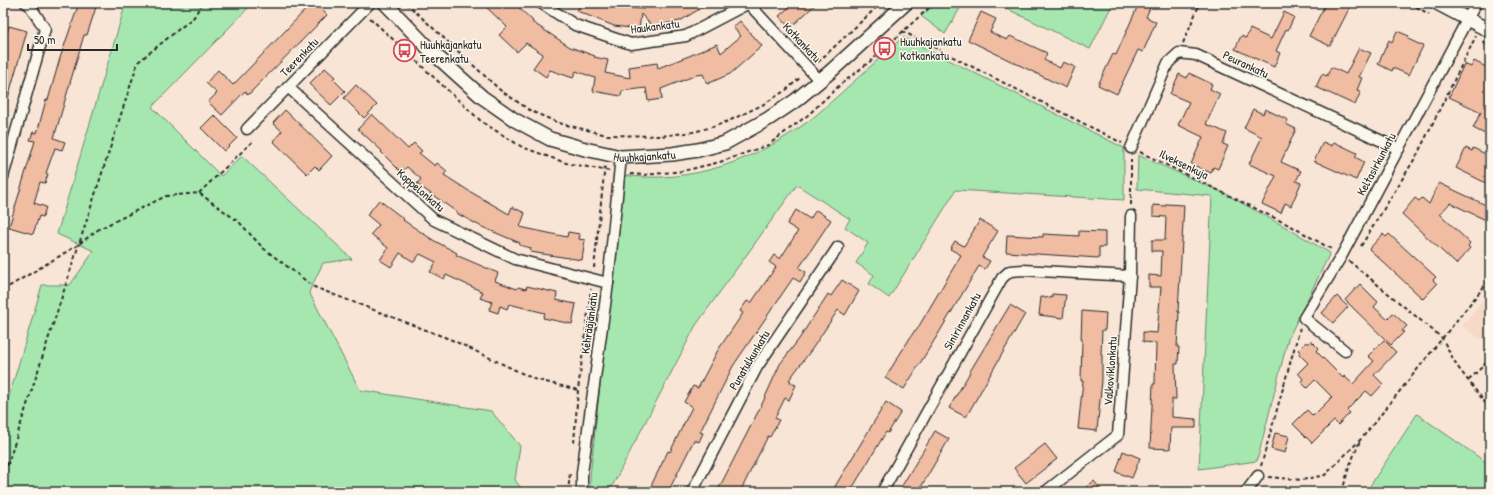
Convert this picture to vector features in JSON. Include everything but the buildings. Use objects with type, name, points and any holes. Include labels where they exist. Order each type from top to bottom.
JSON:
[{"type":"street","points":[[3,177],[45,29],[29,4],[26,3]]},
{"type":"street","name":"Teerenkatu","points":[[247,129],[370,3]]},
{"type":"street","name":"Huuhkajankatu","points":[[385,3],[432,52],[482,97],[515,120],[550,139],[621,157],[672,154],[698,150],[725,143],[768,119],[820,81],[906,3]]},
{"type":"street","name":"Haukankatu","points":[[542,3],[575,25],[631,44],[686,36],[748,3]]},
{"type":"street","name":"Kotkankatu","points":[[748,3],[820,81]]},
{"type":"street","points":[[1438,3],[1490,31]]},
{"type":"street","name":"Keltasirkunkatu","points":[[1304,318],[1342,255],[1476,3]]},
{"type":"street","points":[[1131,148],[1168,63],[1178,53]]},
{"type":"street","name":"Peurankatu","points":[[1178,53],[1196,55],[1399,149]]},
{"type":"street","name":"Koppelonkatu","points":[[288,87],[434,220],[515,259],[608,283]]},
{"type":"street","name":"Kehrääjänkatu","points":[[582,492],[582,472],[608,283],[621,157]]},
{"type":"street","name":"Valkoviklonkatu","points":[[1045,492],[1118,435],[1130,276],[1131,216]]},
{"type":"street","name":"Punatulkunkatu","points":[[692,492],[757,367],[838,247]]},
{"type":"street","name":"Sinirinnankatu","points":[[882,492],[1002,278],[1010,271],[1023,270],[1130,276]]},
{"type":"street","points":[[1304,318],[1345,351]]},
{"type":"street","points":[[1246,492],[1258,476]]},
{"type":"path","points":[[3,478],[138,62],[194,17],[202,3]]},
{"type":"path","points":[[406,3],[500,90],[531,111],[559,123],[607,135],[662,136],[693,132],[716,126],[733,120],[764,104],[786,90],[810,70],[882,3]]},
{"type":"path","points":[[362,10],[482,122],[522,147],[566,163],[619,173],[644,175],[683,171],[720,162],[768,145],[808,115],[842,84],[872,60],[934,3]]},
{"type":"path","points":[[1178,53],[1200,3]]},
{"type":"path","name":"Ilveksenkuja","points":[[902,31],[1131,148],[1291,226],[1342,255],[1442,338]]},
{"type":"path","points":[[1358,251],[1417,155],[1475,38]]},
{"type":"path","points":[[3,290],[79,244],[99,229],[166,196],[199,193],[253,141]]},
{"type":"path","points":[[1131,148],[1131,216]]},
{"type":"path","points":[[573,447],[578,390],[605,170]]},
{"type":"path","points":[[199,193],[239,222],[263,248],[314,287],[452,340],[534,379],[578,390]]},
{"type":"path","points":[[1350,262],[1354,256]]},
{"type":"path","points":[[1304,318],[1258,476],[1302,480],[1325,475],[1362,438],[1490,279]]},
{"type":"path","points":[[1442,338],[1457,366],[1490,409]]},
{"type":"path","points":[[1469,380],[1490,359]]},
{"type":"path","points":[[1342,492],[1349,467],[1362,438]]},
{"type":"path","points":[[568,492],[570,470]]},
{"type":"shaded area","points":[[1490,291],[1490,345],[1462,326]]},
{"type":"green space","points":[[110,3],[253,3],[152,107],[221,176],[242,156],[352,259],[323,263],[309,292],[360,390],[491,411],[520,446],[515,480],[524,492],[3,492],[3,417],[42,285],[70,285],[94,251],[57,234],[124,9]]},
{"type":"green space","points":[[937,3],[963,3],[945,34],[921,16]]},
{"type":"green space","points":[[995,3],[1113,3],[1090,49]]},
{"type":"green space","points":[[903,37],[1124,148],[1124,200],[956,190],[889,298],[869,284],[874,275],[856,263],[868,243],[845,227],[850,219],[797,185],[696,325],[609,492],[590,492],[590,476],[623,175],[648,177],[698,173],[745,158],[768,147],[814,117]]},
{"type":"green space","points":[[1138,155],[1224,193],[1330,253],[1288,339],[1257,461],[1199,469],[1212,196],[1137,189]]},
{"type":"green space","points":[[1417,414],[1490,465],[1490,492],[1366,492]]},
{"type":"place","name":"Huuhkajankatu Kotkankatu","points":[[884,48]]},
{"type":"place","name":"Huuhkajankatu Teerenkatu","points":[[405,51]]}]
